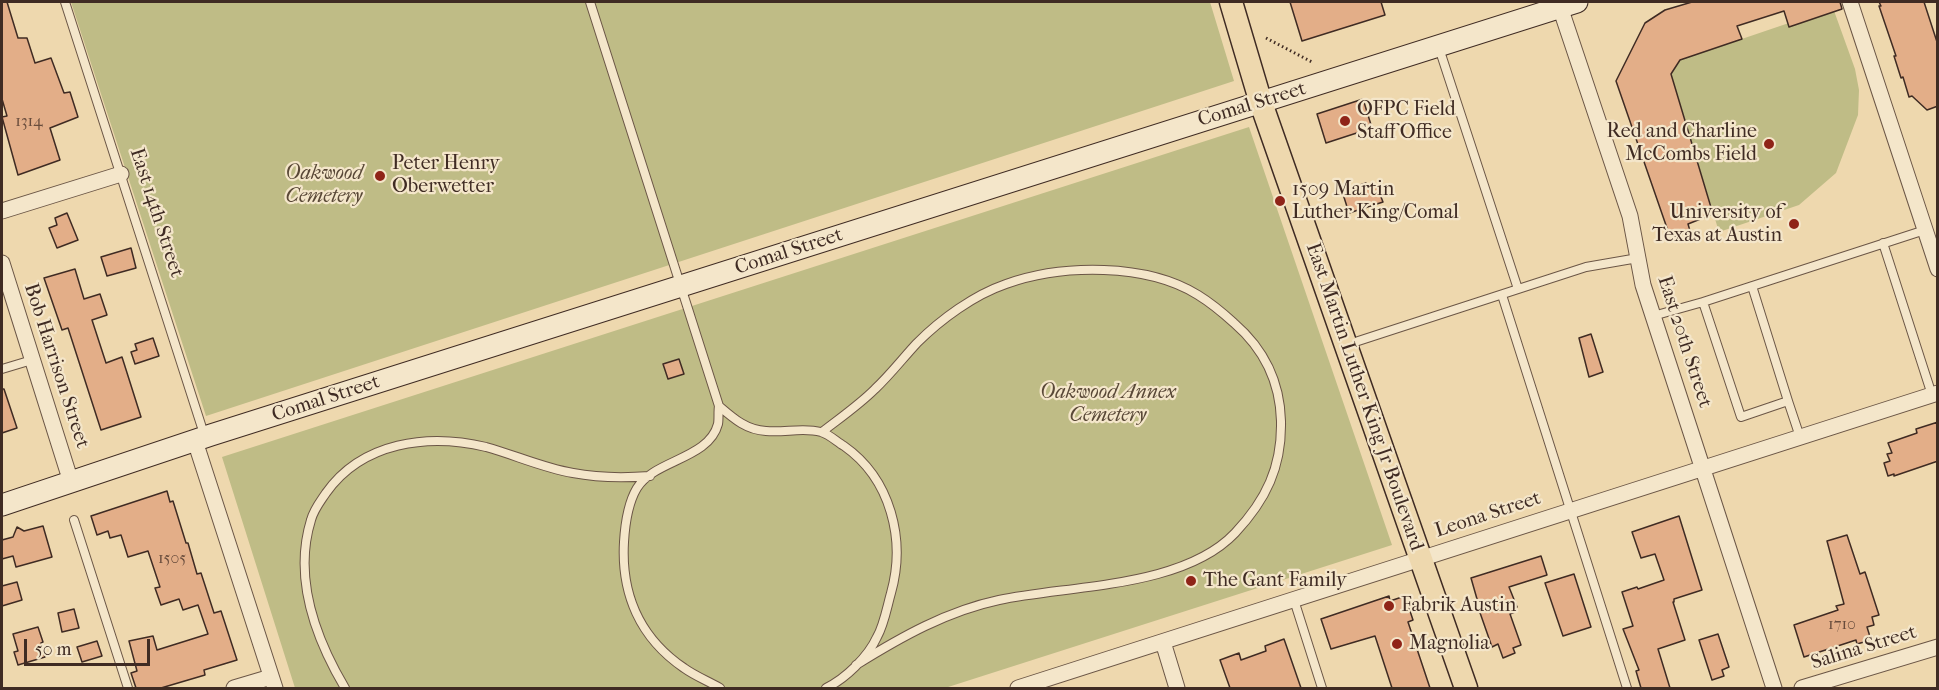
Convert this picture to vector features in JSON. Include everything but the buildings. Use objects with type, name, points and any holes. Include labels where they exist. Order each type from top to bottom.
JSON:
[{"type":"main road","name":"East Martin Luther King Jr Boulevard","points":[[1231,2],[1261,103],[1466,688]]},
{"type":"street","points":[[1851,2],[1938,268]]},
{"type":"street","name":"Comal Street","points":[[2,505],[200,439],[1569,4]]},
{"type":"street","name":"East 20th Street","points":[[1569,4],[1630,216],[1643,285],[1774,688]]},
{"type":"street","points":[[2,211],[121,174]]},
{"type":"street","name":"Bob Harrison Street","points":[[2,263],[71,482]]},
{"type":"street","name":"Leona Street","points":[[1023,688],[1935,394]]},
{"type":"street","name":"East 14th Street","points":[[200,439],[273,683]]},
{"type":"street","points":[[1162,642],[1177,688]]},
{"type":"street","name":"Salina Street","points":[[1802,688],[1938,647]]},
{"type":"street","points":[[234,688],[273,683]]},
{"type":"lane","name":"East 14th Street","points":[[65,2],[121,174],[200,439]]},
{"type":"lane","points":[[590,2],[719,406],[718,425],[710,439],[693,453],[650,476],[637,488],[625,530],[624,576],[628,596],[645,630],[656,645],[686,669],[720,688]]},
{"type":"lane","points":[[1439,46],[1518,289]]},
{"type":"lane","points":[[1653,316],[1925,230]]},
{"type":"lane","points":[[1883,243],[1935,394]]},
{"type":"lane","points":[[1347,345],[1586,267],[1638,258]]},
{"type":"lane","points":[[822,432],[877,387],[918,342],[959,309],[1005,284],[1070,270],[1099,269],[1133,273],[1168,282],[1197,293],[1241,329],[1264,356],[1277,385],[1281,445],[1267,492],[1235,533],[1217,549],[1194,561],[1141,577],[1019,596],[975,606],[920,627],[856,665]]},
{"type":"lane","points":[[1752,286],[1800,437]]},
{"type":"lane","points":[[1502,295],[1627,688]]},
{"type":"lane","points":[[1703,302],[1741,417],[1788,401]]},
{"type":"lane","points":[[2,369],[32,360]]},
{"type":"lane","points":[[719,406],[738,423],[753,429],[822,432],[862,461],[886,496],[893,518],[897,567],[877,638],[846,675],[826,688]]},
{"type":"lane","points":[[345,688],[323,645],[313,616],[306,588],[304,562],[307,532],[314,510],[345,470],[367,456],[390,447],[418,442],[446,442],[484,447],[572,473],[623,478],[650,476]]},
{"type":"lane","points":[[74,520],[128,688]]},
{"type":"lane","points":[[1294,600],[1322,688]]},
{"type":"path","points":[[1266,38],[1312,62]]},
{"type":"green space","name":"Oakwood Cemetery","points":[[71,2],[1210,2],[1234,81],[206,416]]},
{"type":"green space","name":"Red and Charline McCombs Field","points":[[1833,8],[1855,69],[1859,90],[1858,115],[1836,173],[1799,205],[1719,232],[1671,74],[1680,60]]},
{"type":"green space","name":"Oakwood Annex Cemetery","points":[[1249,127],[1392,545],[945,688],[295,688],[222,457]]},
{"type":"place","name":"OFPC Field Staff Office","points":[[1345,121]]},
{"type":"place","name":"Red and Charline McCombs Field","points":[[1769,144]]},
{"type":"place","name":"Peter Henry Oberwetter","points":[[380,176]]},
{"type":"place","name":"1509 Martin Luther King/Comal","points":[[1280,201]]},
{"type":"place","name":"University of Texas at Austin","points":[[1794,224]]},
{"type":"place","name":"The Gant Family","points":[[1191,581]]},
{"type":"place","name":"Fabrik Austin","points":[[1389,606]]},
{"type":"place","name":"Magnolia","points":[[1397,644]]}]
